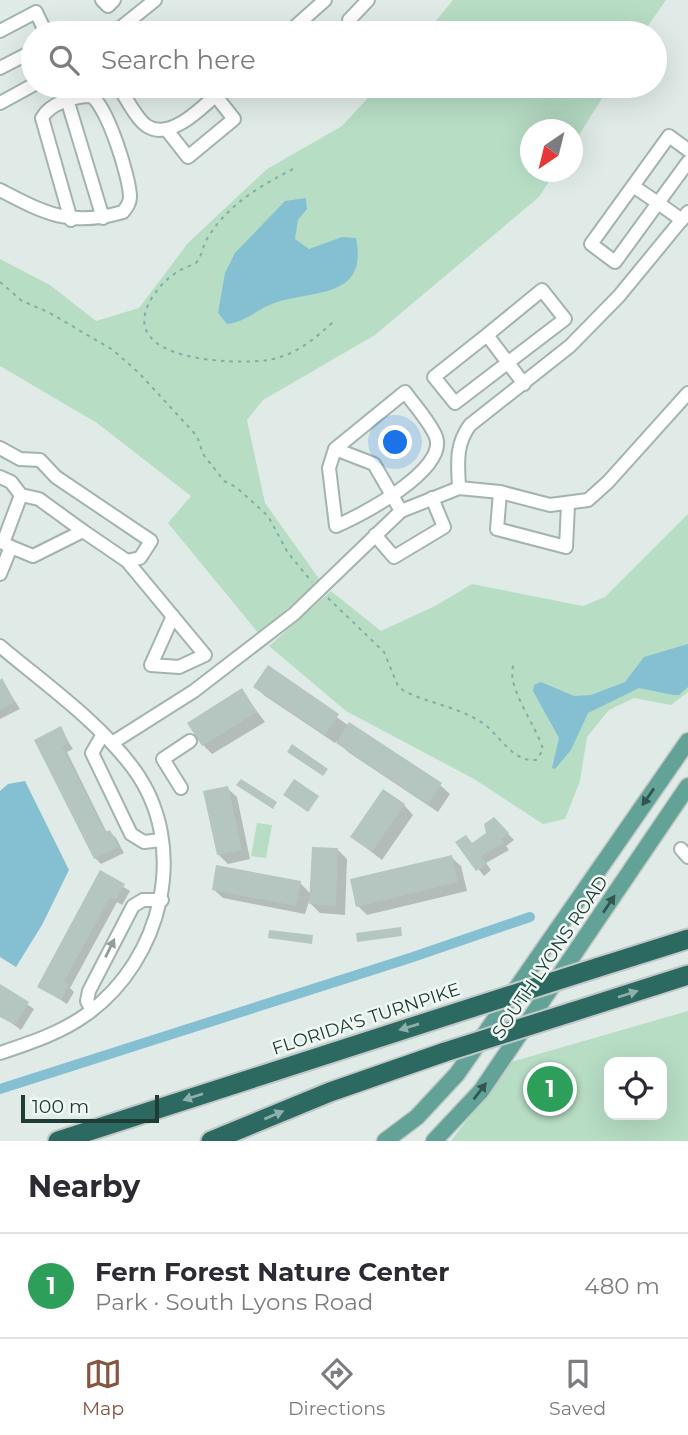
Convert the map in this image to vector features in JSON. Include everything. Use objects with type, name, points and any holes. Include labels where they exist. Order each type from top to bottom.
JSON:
[{"type":"highway","name":"FLORIDA'S TURNPIKE","points":[[58,1141],[688,939]]},
{"type":"highway","points":[[211,1141],[330,1091],[688,975]]},
{"type":"main road","name":"SOUTH LYONS ROAD","points":[[385,1141],[417,1117],[457,1074],[688,743]]},
{"type":"main road","name":"SOUTH LYONS ROAD","points":[[434,1141],[456,1122],[481,1091],[688,786]]},
{"type":"street","points":[[102,0],[107,6],[114,0]]},
{"type":"street","points":[[129,21],[155,0]]},
{"type":"street","points":[[306,21],[326,0]]},
{"type":"street","points":[[349,20],[368,0]]},
{"type":"street","points":[[0,31],[36,12],[40,21]]},
{"type":"street","points":[[0,68],[21,57]]},
{"type":"street","points":[[1,99],[21,90]]},
{"type":"street","points":[[71,220],[42,121],[46,111],[68,100],[80,98]]},
{"type":"street","points":[[0,190],[35,208],[71,220],[103,218],[124,212],[130,194],[109,118],[93,98]]},
{"type":"street","points":[[126,98],[146,126],[166,129],[173,127],[211,98]]},
{"type":"street","points":[[166,129],[188,157],[234,119],[217,98]]},
{"type":"street","points":[[68,100],[103,218]]},
{"type":"street","points":[[688,150],[669,136],[591,244],[615,262],[688,162]]},
{"type":"street","points":[[459,488],[457,456],[461,438],[470,425],[570,345],[619,296],[685,216],[658,203],[633,186]]},
{"type":"street","points":[[542,290],[565,319],[455,403],[434,377],[487,335],[542,290]]},
{"type":"street","points":[[487,335],[524,384]]},
{"type":"street","points":[[405,392],[436,439],[436,453],[428,466],[360,516],[336,526],[329,468],[335,449],[405,392]]},
{"type":"street","points":[[161,840],[144,842],[131,834],[92,753],[108,739],[194,691],[321,590],[401,511],[459,488],[499,492],[550,505],[568,505],[588,500],[608,482],[688,393]]},
{"type":"street","points":[[0,448],[20,458],[40,460],[56,477],[151,541],[140,558],[127,561]]},
{"type":"street","points":[[335,449],[374,464],[401,511]]},
{"type":"street","points":[[0,477],[11,482],[21,495],[39,499],[127,561],[173,616],[205,655],[179,667],[151,665],[173,616]]},
{"type":"street","points":[[499,492],[497,529],[566,547],[568,505]]},
{"type":"street","points":[[21,495],[3,543],[33,556],[83,531]]},
{"type":"street","points":[[375,535],[394,557],[444,527],[432,498]]},
{"type":"street","points":[[0,574],[11,547]]},
{"type":"street","points":[[0,646],[108,739],[135,771],[150,799],[161,840],[162,900],[136,965],[92,1010],[58,1032],[0,1053]]},
{"type":"street","points":[[181,788],[163,759],[190,741]]},
{"type":"street","points":[[92,1010],[87,1001],[89,991],[133,906],[143,900],[162,900]]},
{"type":"path","points":[[293,169],[248,194],[206,240],[195,264],[174,272],[160,288],[146,310],[148,335],[163,348],[202,360],[257,360],[295,351],[333,322]]},
{"type":"path","points":[[0,282],[22,302],[48,312],[113,350],[139,373],[184,420],[200,442],[203,454],[224,481],[236,487],[268,516],[288,553],[384,652],[398,687],[469,716],[484,724],[518,756],[537,760],[543,750],[512,678],[515,662]]},
{"type":"green space","points":[[453,0],[666,0],[651,21],[436,21]]},
{"type":"green space","points":[[368,98],[602,98],[583,128],[583,119],[520,119],[520,182],[549,182],[539,197],[375,335],[263,400],[247,420],[265,503],[320,580],[259,634],[168,523],[191,496],[97,423],[0,366],[0,259],[50,285],[96,321],[139,308],[188,243],[267,169],[342,126]]},
{"type":"green space","points":[[688,514],[688,692],[671,705],[634,698],[609,710],[587,737],[580,781],[565,819],[543,824],[474,779],[346,711],[269,646],[331,591],[381,631],[435,606],[472,584],[583,606],[605,597]]},
{"type":"green space","points":[[257,823],[272,825],[266,858],[251,856]]},
{"type":"green space","points":[[688,1011],[688,1141],[451,1141],[511,1062]]},
{"type":"water","points":[[306,198],[307,209],[298,220],[295,239],[309,249],[342,237],[356,238],[358,258],[354,273],[345,283],[333,289],[287,299],[227,324],[218,313],[225,273],[235,253],[285,201]]},
{"type":"water","points":[[688,644],[688,687],[679,695],[639,688],[588,713],[571,750],[555,769],[552,768],[559,738],[533,691],[534,685],[541,682],[574,696],[591,695],[625,682],[644,657]]},
{"type":"water","points":[[25,781],[69,870],[42,925],[16,967],[0,957],[0,791],[8,784]]},
{"type":"building","points":[[268,665],[339,714],[325,735],[253,687]]},
{"type":"building","points":[[2,678],[15,702],[0,710],[0,680]]},
{"type":"building","points":[[242,688],[257,712],[202,746],[187,723]]},
{"type":"building","points":[[349,722],[442,783],[428,804],[336,743]]},
{"type":"building","points":[[61,726],[69,743],[62,746],[105,832],[110,830],[119,847],[94,859],[34,740]]},
{"type":"building","points":[[292,744],[328,769],[323,776],[287,752]]},
{"type":"building","points":[[241,779],[277,802],[273,809],[236,785]]},
{"type":"building","points":[[294,779],[319,796],[308,812],[283,795]]},
{"type":"building","points":[[228,786],[242,850],[217,855],[203,791]]},
{"type":"building","points":[[383,789],[405,804],[372,852],[350,837]]},
{"type":"building","points":[[494,817],[509,833],[501,839],[504,843],[481,856],[487,864],[476,871],[455,842],[466,835],[472,843],[486,833],[484,824]]},
{"type":"building","points":[[312,847],[338,848],[336,906],[309,904]]},
{"type":"building","points":[[452,855],[458,882],[356,907],[350,879]]},
{"type":"building","points":[[216,865],[301,881],[296,906],[212,890]]},
{"type":"building","points":[[100,870],[125,884],[116,900],[110,897],[64,982],[69,984],[61,1000],[37,987]]},
{"type":"building","points":[[401,927],[402,936],[357,942],[356,933]]},
{"type":"building","points":[[269,930],[313,935],[312,944],[268,938]]},
{"type":"building","points":[[0,984],[29,1002],[15,1025],[0,1017]]},
{"type":"waterway","points":[[0,1089],[530,917]]},
{"type":"place","name":"Fern Forest Nature Center","points":[[550,1089]]}]
